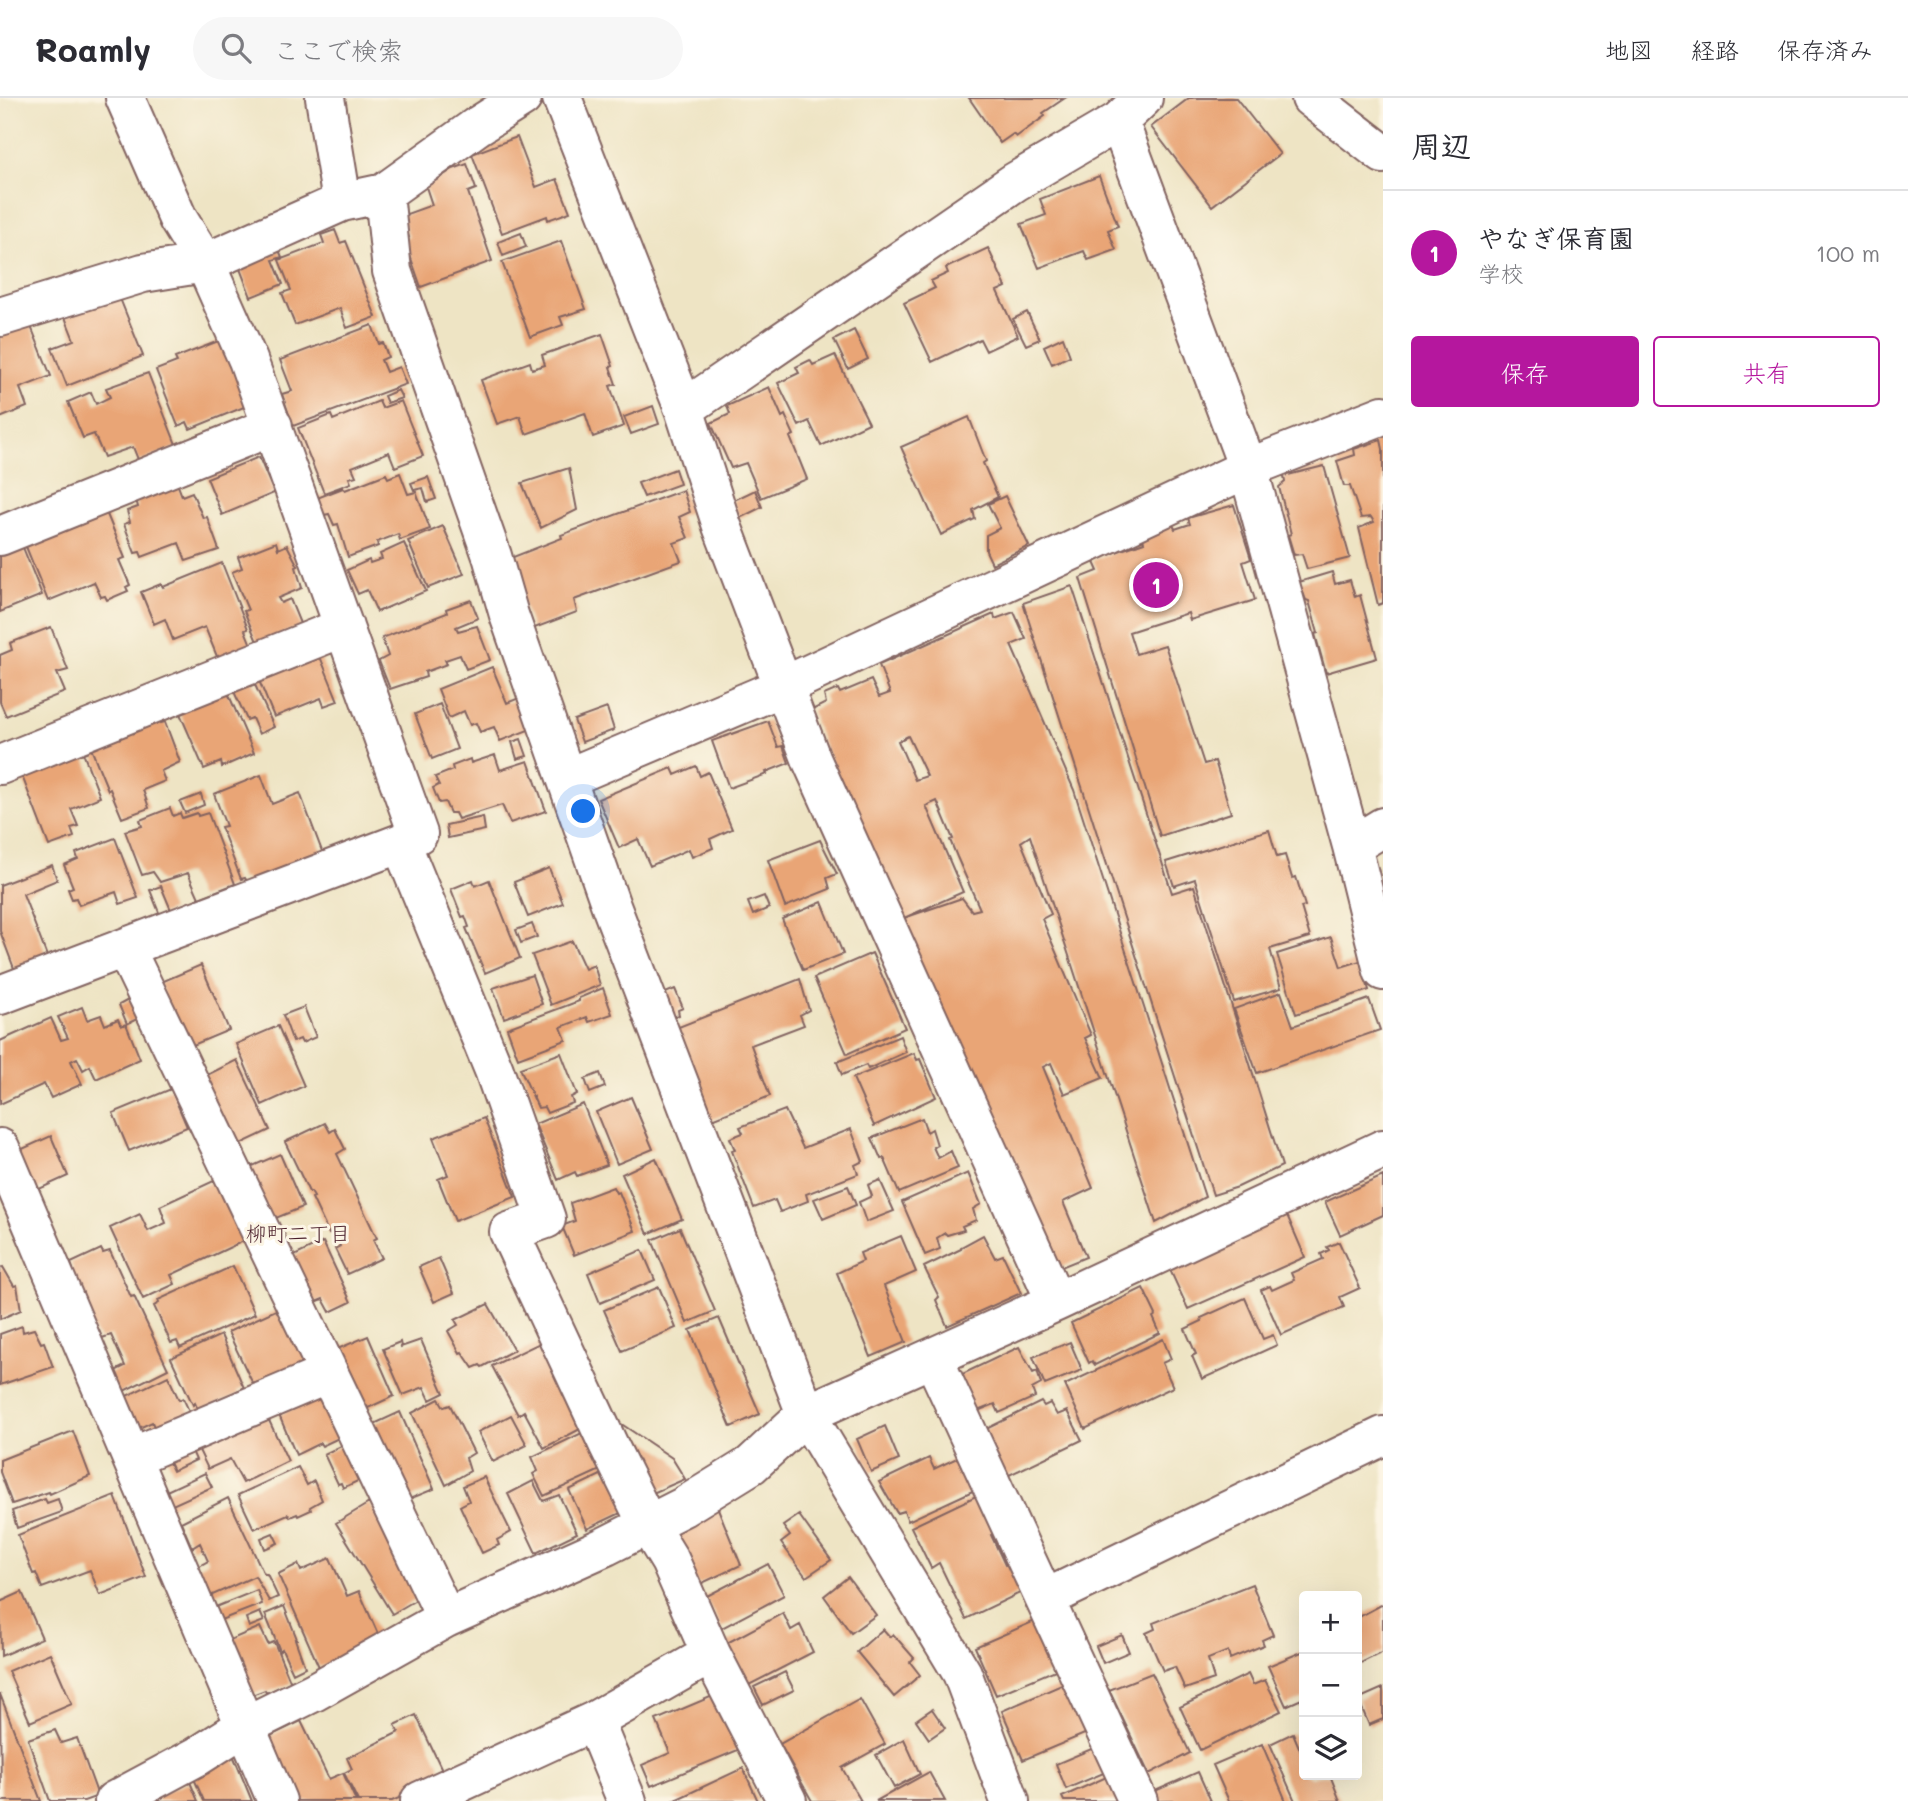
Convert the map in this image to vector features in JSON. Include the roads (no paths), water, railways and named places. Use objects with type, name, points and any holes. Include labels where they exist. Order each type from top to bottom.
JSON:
[{"type":"street","points":[[0,995],[401,843],[418,834],[248,360],[205,263],[177,219],[125,98]]},
{"type":"street","points":[[325,98],[342,202]]},
{"type":"street","points":[[0,317],[143,273],[205,263],[342,202],[384,193],[476,127],[522,98]]},
{"type":"street","points":[[562,98],[684,409],[722,526],[812,761],[1056,1302]]},
{"type":"street","points":[[1311,98],[1383,154]]},
{"type":"street","points":[[684,409],[1015,182],[1131,109],[1367,836],[1383,971]]},
{"type":"street","points":[[384,193],[392,271],[492,556],[509,615],[616,919],[806,1414],[962,1673],[1010,1801]]},
{"type":"street","points":[[567,778],[782,687],[1248,468],[1383,415]]},
{"type":"street","points":[[0,536],[273,426]]},
{"type":"street","points":[[0,765],[344,627]]},
{"type":"street","points":[[401,843],[494,1070],[546,1219],[509,1232],[649,1525],[670,1561],[711,1654],[787,1801]]},
{"type":"street","points":[[125,948],[446,1618]]},
{"type":"street","points":[[0,1148],[277,1801]]},
{"type":"street","points":[[114,1801],[198,1756],[245,1726],[314,1692],[446,1618],[606,1546],[684,1507],[751,1465],[806,1414],[1056,1302],[1383,1149]]},
{"type":"street","points":[[933,1358],[1138,1801]]},
{"type":"street","points":[[132,1457],[328,1374]]},
{"type":"street","points":[[1045,1599],[1383,1436]]},
{"type":"street","points":[[420,1801],[594,1721],[711,1654]]},
{"type":"street","points":[[594,1721],[627,1801]]},
{"type":"place","name":"やなぎ保育園","points":[[1156,585]]},
{"type":"district","name":"柳町二丁目","points":[[298,1232]]}]
